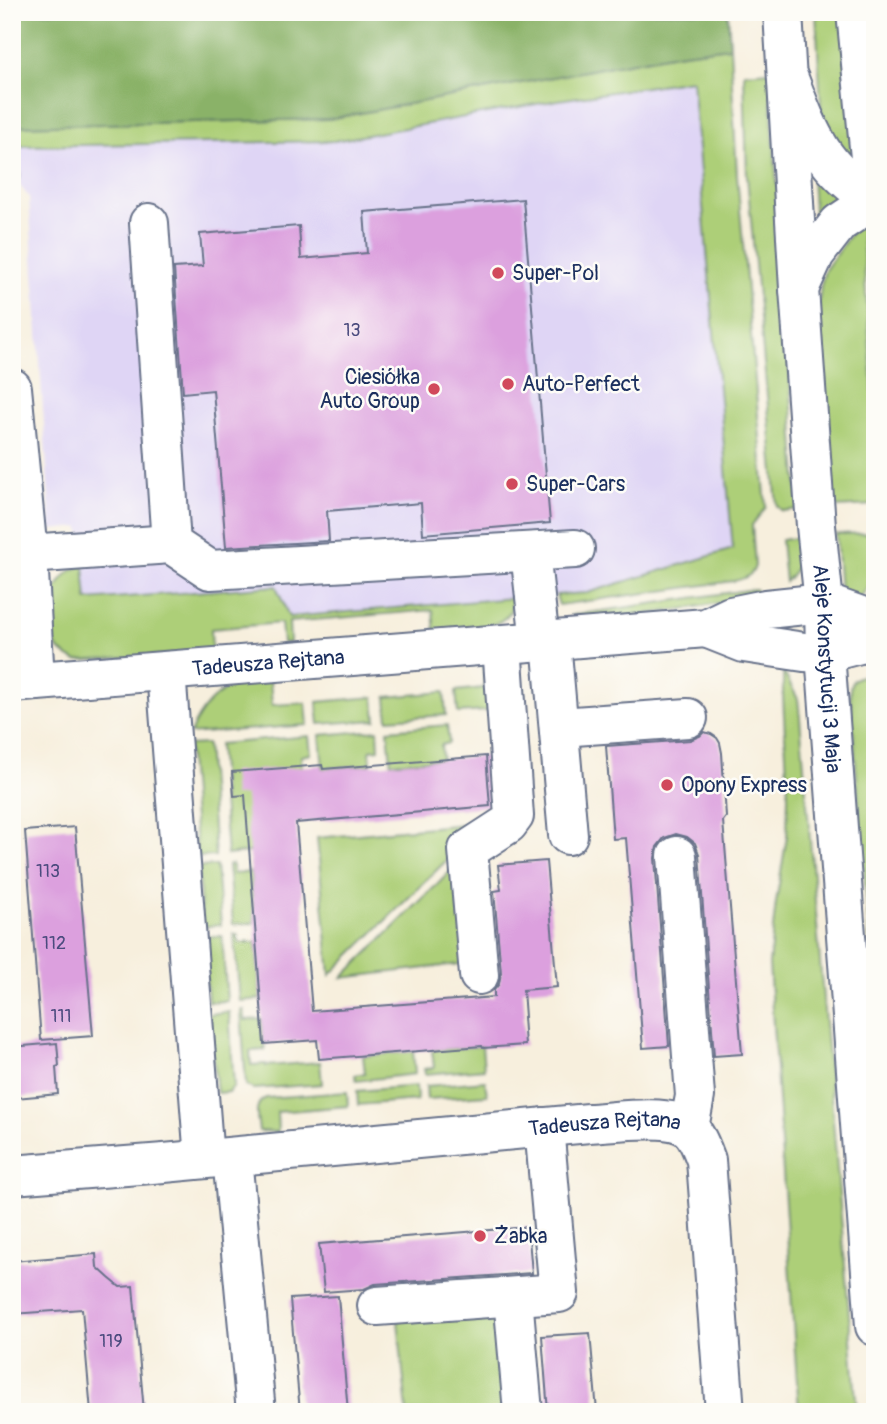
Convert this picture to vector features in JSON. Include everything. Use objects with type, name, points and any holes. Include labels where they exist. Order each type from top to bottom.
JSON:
[{"type":"street","name":"Aleje Konstytucji 3 Maja","points":[[783,12],[799,289],[875,1326]]},
{"type":"street","points":[[856,12],[871,119],[875,210]]},
{"type":"street","points":[[786,71],[806,121],[825,158],[845,180],[875,200]]},
{"type":"street","points":[[799,289],[815,254],[839,223],[875,200]]},
{"type":"street","points":[[149,223],[171,544]]},
{"type":"street","points":[[12,388],[27,554],[24,682]]},
{"type":"street","points":[[27,554],[171,544],[210,570],[575,549]]},
{"type":"street","points":[[530,552],[560,727],[568,835]]},
{"type":"street","name":"Tadeusza Rejtana","points":[[24,682],[706,628],[732,616],[766,609],[824,603],[875,621]]},
{"type":"street","name":"Tadeusza Rejtana","points":[[706,628],[744,643],[804,652],[825,653],[875,640]]},
{"type":"street","points":[[479,975],[468,850],[508,824],[514,816],[502,645]]},
{"type":"street","name":"Tadeusza Rejtana","points":[[166,672],[218,1158],[256,1412]]},
{"type":"street","points":[[560,727],[688,718]]},
{"type":"street","points":[[677,856],[695,1096],[689,1128]]},
{"type":"street","name":"Tadeusza Rejtana","points":[[12,1175],[544,1127],[655,1119],[675,1122],[689,1128],[698,1140],[706,1160],[725,1412]]},
{"type":"street","points":[[377,1307],[559,1293],[544,1127]]},
{"type":"street","points":[[513,1297],[523,1412]]},
{"type":"shaded area","points":[[693,80],[734,549],[587,593],[288,617],[275,586],[87,601],[80,527],[51,530],[29,197],[20,186],[16,146],[334,141],[558,100]]},
{"type":"green space","points":[[12,12],[728,12],[730,47],[676,54],[329,119],[12,126]]},
{"type":"green space","points":[[816,12],[841,12],[858,174],[824,124]]},
{"type":"green space","points":[[730,47],[737,175],[766,507],[752,525],[754,569],[747,576],[734,581],[559,605],[556,595],[587,593],[733,549],[692,80],[558,100],[334,141],[17,146],[20,178],[12,179],[12,126],[329,119],[676,54]]},
{"type":"green space","points":[[769,71],[799,509],[782,511],[777,506],[747,176],[744,73]]},
{"type":"green space","points":[[811,161],[844,198],[815,228]]},
{"type":"green space","points":[[861,219],[875,425],[875,505],[835,507],[818,311],[825,270]]},
{"type":"green space","points":[[875,533],[872,579],[854,603],[840,595],[836,534]]},
{"type":"green space","points":[[802,537],[799,562],[785,582],[781,540]]},
{"type":"green space","points":[[84,566],[87,600],[276,586],[289,617],[512,598],[511,609],[505,618],[496,624],[457,632],[435,634],[433,610],[289,622],[290,643],[283,643],[281,623],[211,629],[212,652],[76,661],[61,652],[55,644],[49,625],[49,614],[60,583],[73,569]]},
{"type":"green space","points":[[754,589],[757,596],[703,606],[629,616],[582,618],[573,615]]},
{"type":"green space","points":[[495,662],[499,710],[458,713],[456,691],[484,688],[483,663]]},
{"type":"green space","points":[[783,671],[798,699],[800,718],[857,1412],[799,1412],[769,964],[787,836]]},
{"type":"green space","points":[[864,676],[875,686],[875,1012],[850,690],[854,680]]},
{"type":"green space","points":[[270,680],[272,705],[306,703],[308,725],[190,734],[198,717],[216,696],[244,682]]},
{"type":"green space","points":[[444,692],[446,715],[388,719],[386,697]]},
{"type":"green space","points":[[374,697],[376,720],[319,724],[317,702]]},
{"type":"green space","points":[[447,725],[449,743],[441,745],[442,759],[391,763],[388,730]]},
{"type":"green space","points":[[378,730],[379,749],[370,750],[371,765],[323,769],[320,735]]},
{"type":"green space","points":[[309,736],[311,754],[301,756],[302,771],[249,852],[227,855],[219,744]]},
{"type":"green space","points":[[207,744],[215,856],[197,857],[188,745]]},
{"type":"green space","points":[[476,823],[457,850],[330,975],[317,838]]},
{"type":"green space","points":[[461,861],[468,963],[342,978]]},
{"type":"green space","points":[[232,864],[233,874],[251,872],[255,923],[233,924],[228,865]]},
{"type":"green space","points":[[216,866],[221,925],[202,927],[198,867]]},
{"type":"green space","points":[[234,934],[238,934],[239,943],[256,942],[261,999],[240,1001]]},
{"type":"green space","points":[[222,936],[227,1001],[208,1002],[203,937]]},
{"type":"green space","points":[[244,1010],[245,1020],[262,1019],[265,1050],[250,1051],[251,1065],[320,1062],[322,1084],[253,1089],[246,1085],[241,1011]]},
{"type":"green space","points":[[229,1012],[234,1086],[229,1092],[217,1093],[209,1014]]},
{"type":"green space","points":[[482,1046],[484,1069],[425,1074],[424,1069],[434,1068],[432,1050]]},
{"type":"green space","points":[[413,1051],[415,1074],[356,1081],[355,1075],[365,1073],[363,1056]]},
{"type":"green space","points":[[485,1081],[487,1095],[427,1099],[426,1086]]},
{"type":"green space","points":[[416,1086],[417,1100],[358,1105],[357,1091]]},
{"type":"green space","points":[[347,1092],[348,1106],[277,1112],[278,1132],[259,1131],[257,1108],[266,1098]]},
{"type":"green space","points":[[397,1311],[498,1317],[507,1412],[407,1412]]},
{"type":"building","points":[[523,199],[550,523],[423,534],[421,503],[327,511],[329,541],[226,547],[213,390],[183,393],[174,268],[203,266],[200,234],[299,226],[301,259],[367,253],[364,212]]},
{"type":"building","points":[[704,732],[717,738],[722,753],[726,817],[723,821],[742,1054],[714,1056],[699,854],[695,843],[676,834],[664,838],[657,847],[655,858],[669,1046],[643,1048],[626,838],[613,839],[606,746],[690,740]]},
{"type":"building","points":[[486,756],[490,806],[296,823],[312,1011],[494,997],[501,973],[494,891],[501,890],[498,865],[546,861],[557,987],[523,990],[525,1045],[319,1059],[317,1040],[264,1044],[245,795],[234,796],[232,772],[322,765],[323,769]]},
{"type":"building","points":[[75,827],[93,1036],[41,1040],[25,831]]},
{"type":"building","points":[[57,1043],[58,1094],[16,1098],[12,1096],[12,1047]]},
{"type":"building","points":[[528,1227],[532,1273],[375,1284],[364,1289],[324,1292],[319,1244]]},
{"type":"building","points":[[96,1254],[97,1267],[109,1278],[120,1287],[133,1286],[144,1412],[91,1412],[82,1309],[12,1314],[12,1261]]},
{"type":"building","points":[[338,1296],[348,1412],[300,1412],[290,1299]]},
{"type":"building","points":[[590,1333],[597,1412],[548,1412],[542,1336]]},
{"type":"place","name":"Super-Pol","points":[[498,273]]},
{"type":"place","name":"Auto-Perfect","points":[[508,384]]},
{"type":"place","name":"Ciesiółka Auto Group","points":[[434,389]]},
{"type":"place","name":"Super-Cars","points":[[512,484]]},
{"type":"place","name":"Opony Express","points":[[667,785]]},
{"type":"place","name":"Żabka","points":[[480,1236]]}]
